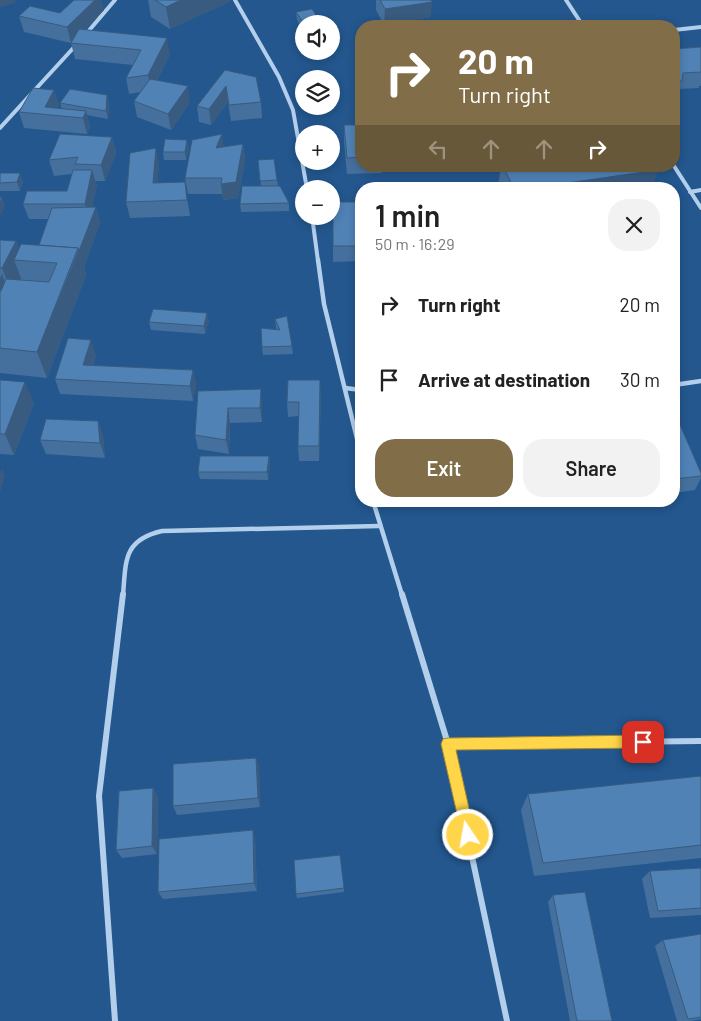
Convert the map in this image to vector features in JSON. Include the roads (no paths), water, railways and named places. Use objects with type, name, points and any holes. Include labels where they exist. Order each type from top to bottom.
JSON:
[{"type":"street","points":[[0,128],[115,0]]},
{"type":"street","points":[[235,0],[279,77],[293,110],[305,180]]},
{"type":"street","points":[[566,0],[579,20]]},
{"type":"street","points":[[680,29],[701,27]]},
{"type":"street","points":[[678,172],[701,208]]},
{"type":"street","points":[[690,192],[701,190]]},
{"type":"street","points":[[313,225],[324,304],[355,430]]},
{"type":"street","points":[[680,384],[701,381]]},
{"type":"street","points":[[345,388],[355,389]]},
{"type":"street","points":[[374,507],[448,744],[507,1021]]},
{"type":"street","points":[[115,1021],[98,796],[105,752],[127,555],[133,542],[146,534],[162,531],[379,526]]},
{"type":"street","points":[[448,744],[701,741]]}]
